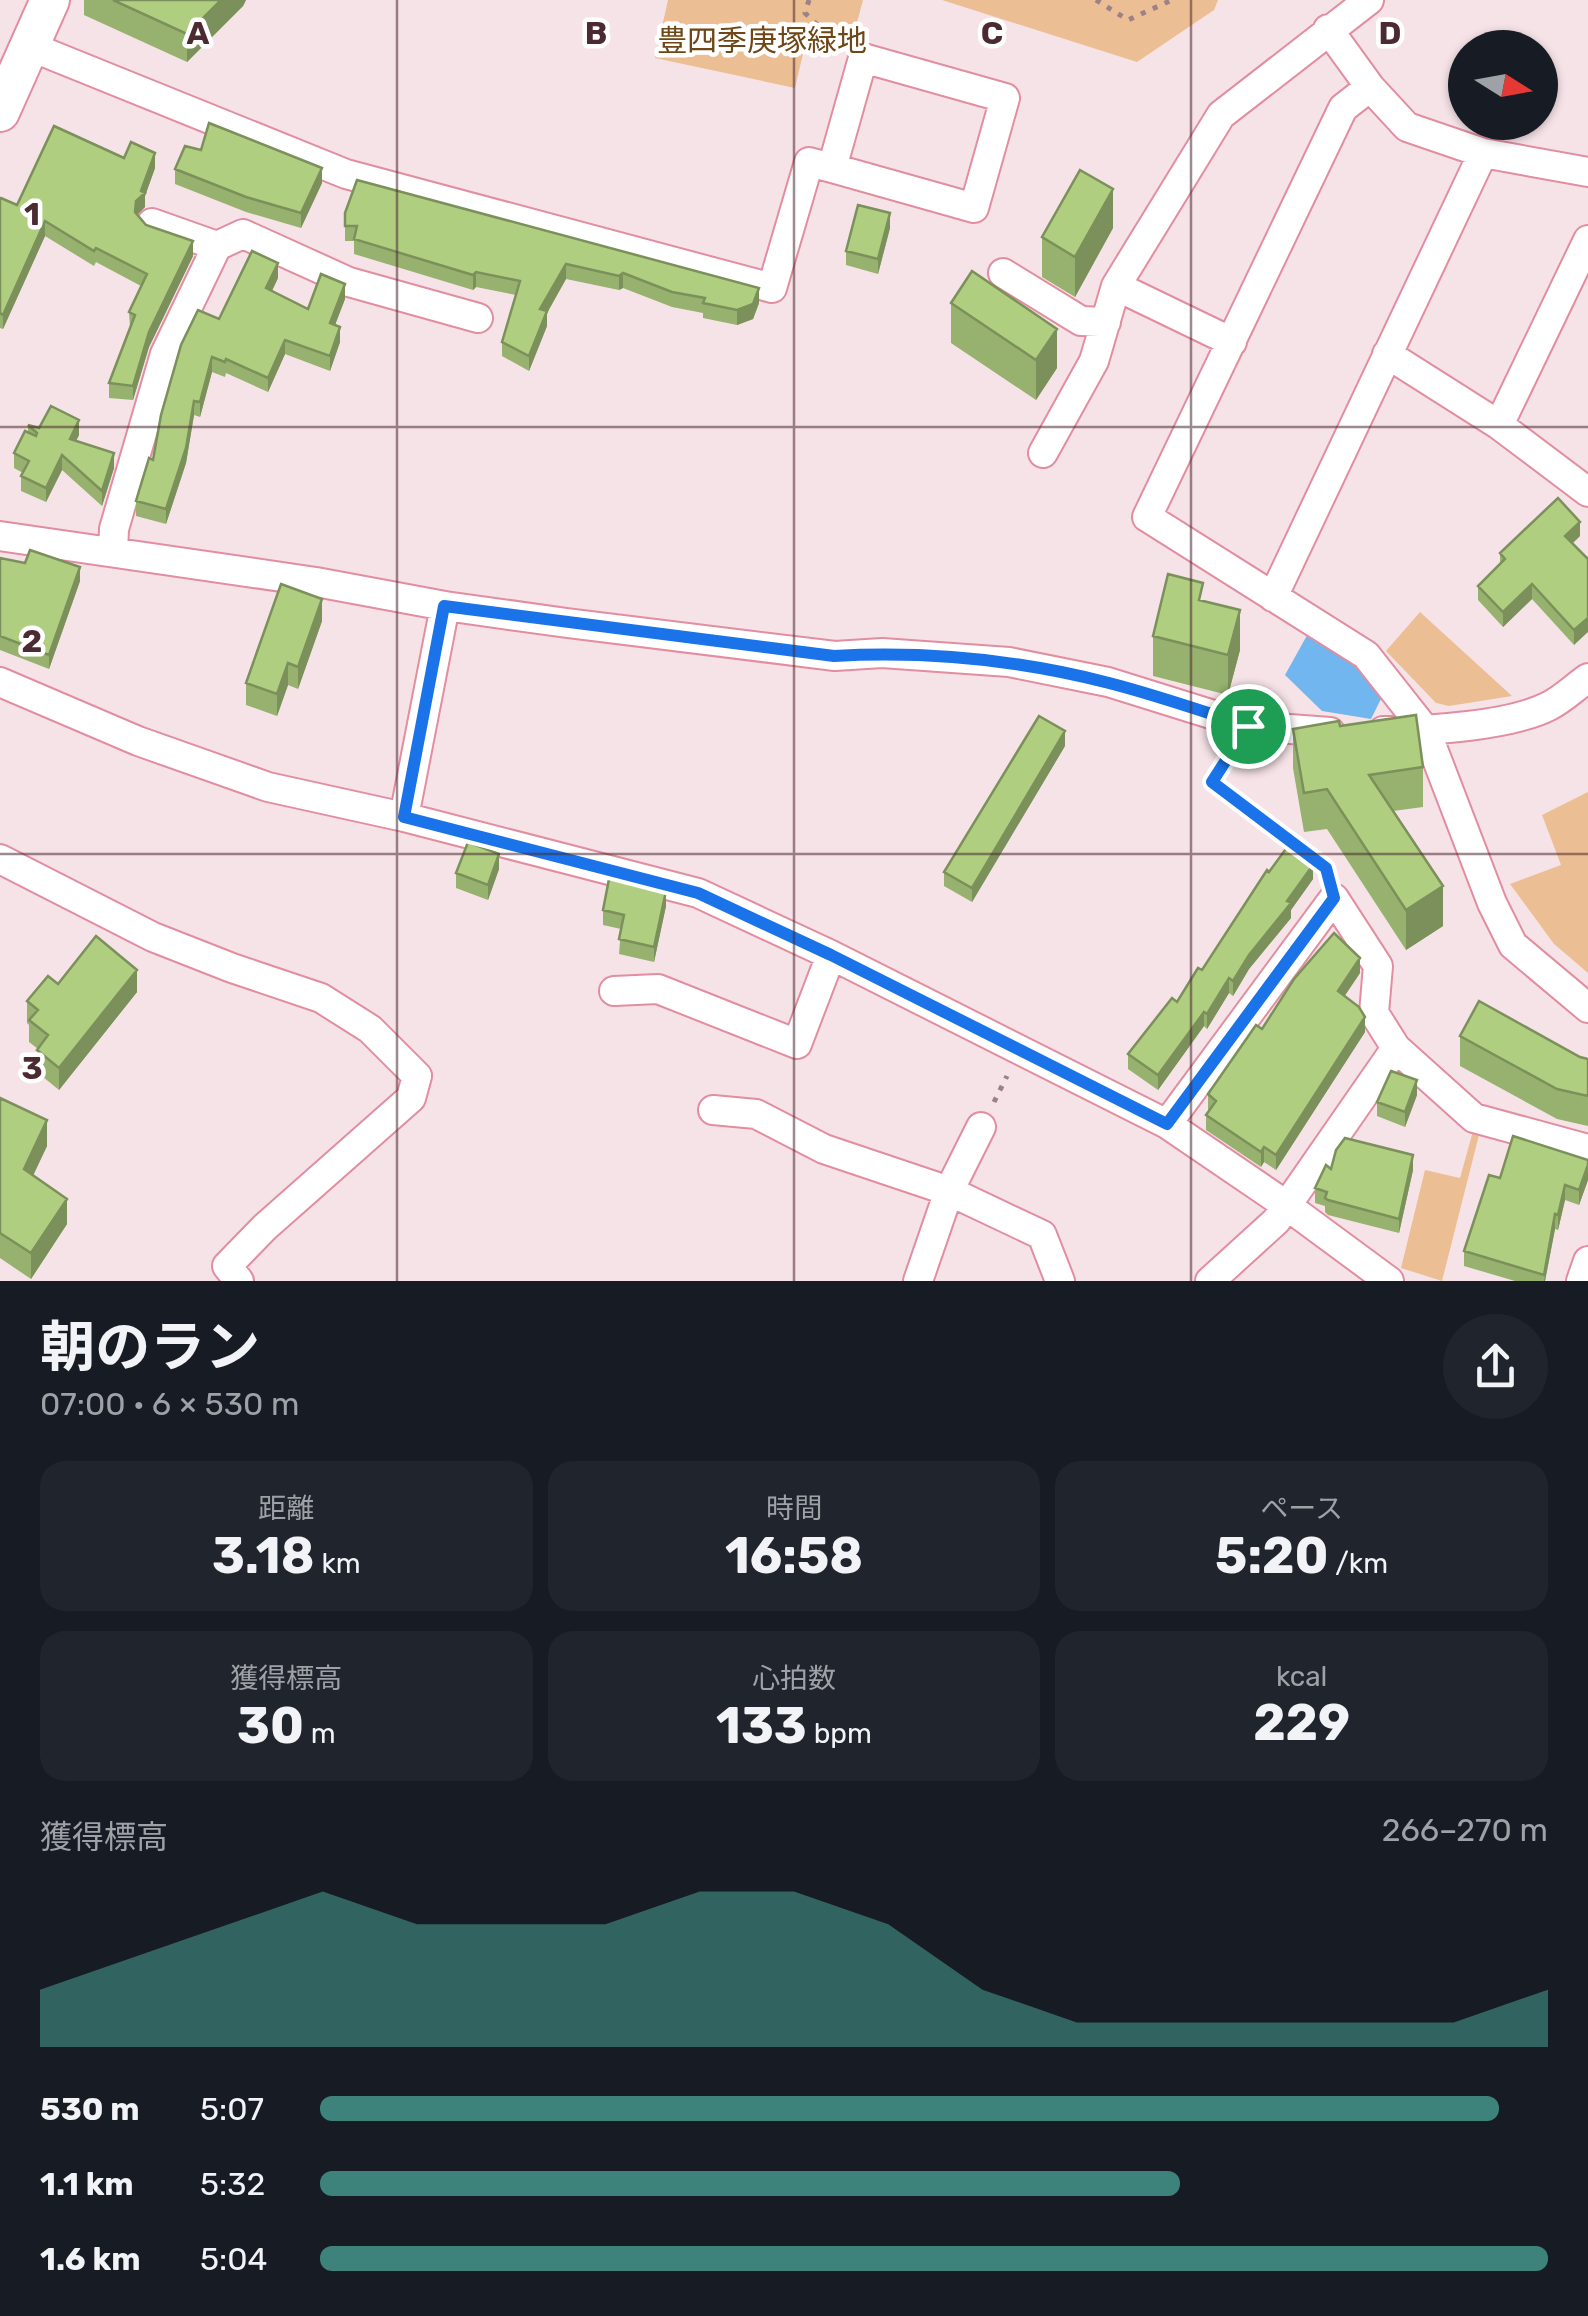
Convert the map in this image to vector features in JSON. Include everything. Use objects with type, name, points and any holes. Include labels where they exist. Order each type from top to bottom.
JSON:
[{"type":"main road","points":[[0,112],[50,0]]},
{"type":"street","points":[[1043,453],[1094,361],[1116,286],[1221,114],[1368,0]]},
{"type":"street","points":[[1328,29],[1370,87],[1408,127],[1483,153],[1588,172]]},
{"type":"street","points":[[29,46],[346,174],[772,288],[809,162],[974,208],[1005,98],[862,58],[832,168]]},
{"type":"street","points":[[1370,87],[1344,108],[1147,517],[1366,655],[1426,730],[1492,903],[1513,944],[1588,1008]]},
{"type":"street","points":[[1273,597],[1483,153]]},
{"type":"street","points":[[152,222],[217,246]]},
{"type":"street","points":[[113,551],[114,529],[165,354],[217,246],[242,234],[349,282],[478,318]]},
{"type":"street","points":[[1498,425],[1588,240]]},
{"type":"street","points":[[1003,273],[1081,321],[1106,322]]},
{"type":"street","points":[[1116,286],[1232,342]]},
{"type":"street","points":[[1386,354],[1498,425],[1588,492]]},
{"type":"street","points":[[0,536],[316,582],[444,606],[834,656],[882,653],[1009,662],[1108,682],[1248,726],[1330,732],[1426,730],[1512,717],[1548,707],[1588,678]]},
{"type":"street","points":[[404,817],[444,606]]},
{"type":"street","points":[[0,682],[138,741],[268,788],[404,817],[698,893],[831,955],[1167,1124],[1389,1281]]},
{"type":"street","points":[[0,860],[154,936],[232,968],[322,998],[370,1029],[417,1076],[410,1098],[265,1227],[228,1266],[239,1281]]},
{"type":"street","points":[[1167,1124],[1334,898],[1378,966],[1374,1013],[1396,1048],[1474,1118],[1588,1149]]},
{"type":"street","points":[[614,991],[658,989],[797,1044],[831,955]]},
{"type":"street","points":[[1210,1281],[1276,1220],[1396,1048]]},
{"type":"street","points":[[713,1110],[756,1114],[824,1149],[949,1191],[1042,1235],[1060,1281]]},
{"type":"street","points":[[918,1281],[949,1191],[981,1127]]},
{"type":"street","points":[[1581,1281],[1588,1261]]},
{"type":"path","points":[[808,0],[805,13],[860,66]]},
{"type":"path","points":[[1096,0],[1128,20],[1172,0]]},
{"type":"path","points":[[1248,726],[1212,782],[1326,868],[1334,898]]},
{"type":"path","points":[[981,1127],[1019,1050]]},
{"type":"green space","name":"豊四季庚塚緑地","points":[[668,0],[863,0],[850,49],[806,41],[795,88],[655,58]]},
{"type":"green space","name":"豊四季庚塚緑地","points":[[942,0],[1218,0],[1214,10],[1137,62]]},
{"type":"green space","points":[[1420,612],[1512,696],[1449,706],[1436,703],[1386,651]]},
{"type":"green space","points":[[1588,792],[1588,973],[1554,944],[1510,884],[1561,865],[1542,815]]},
{"type":"green space","points":[[1473,1131],[1479,1135],[1442,1281],[1401,1268],[1425,1170],[1460,1178]]},
{"type":"water","points":[[1310,630],[1374,676],[1385,691],[1371,719],[1322,711],[1285,675]]},
{"type":"building","points":[[113,0],[221,0],[187,34]]},
{"type":"building","points":[[209,123],[322,168],[301,213],[246,197],[175,169],[185,146],[201,150]]},
{"type":"building","points":[[54,126],[124,158],[131,142],[155,153],[141,191],[145,193],[136,201],[135,212],[146,225],[193,241],[149,332],[133,386],[109,383],[135,315],[129,312],[147,274],[96,248],[94,251],[45,221],[3,315],[0,313],[0,199],[17,205]]},
{"type":"building","points":[[1080,170],[1113,189],[1075,257],[1042,237]]},
{"type":"building","points":[[357,180],[759,288],[753,304],[737,310],[703,303],[705,298],[672,292],[623,273],[619,276],[566,264],[540,309],[547,311],[529,356],[502,342],[520,281],[476,272],[473,275],[354,239],[357,226],[345,226],[345,213]]},
{"type":"building","points":[[858,205],[890,213],[878,259],[846,251]]},
{"type":"building","points":[[252,251],[278,263],[266,288],[308,309],[321,274],[345,284],[330,323],[340,327],[330,356],[285,340],[268,378],[226,359],[225,362],[212,357],[200,402],[194,401],[186,448],[166,509],[136,501],[149,458],[153,460],[181,345],[198,310],[219,319]]},
{"type":"building","points":[[972,271],[1057,329],[1036,360],[951,303]]},
{"type":"building","points":[[51,406],[79,420],[70,439],[114,453],[102,491],[62,455],[46,488],[21,476],[29,461],[14,453],[25,431],[36,436],[28,425],[39,428]]},
{"type":"building","points":[[1558,498],[1580,522],[1565,536],[1588,559],[1588,618],[1574,630],[1532,584],[1503,612],[1478,586],[1505,559],[1500,553]]},
{"type":"building","points":[[30,550],[80,567],[49,655],[0,636],[0,558],[25,563]]},
{"type":"building","points":[[1168,574],[1203,583],[1199,600],[1240,610],[1228,655],[1153,636]]},
{"type":"building","points":[[281,584],[322,599],[298,667],[288,663],[277,694],[246,683]]},
{"type":"building","points":[[1416,715],[1423,767],[1369,775],[1443,886],[1406,910],[1327,789],[1304,793],[1293,729]]},
{"type":"building","points":[[1039,716],[1065,731],[972,888],[944,872]]},
{"type":"building","points":[[468,842],[499,854],[488,885],[456,873]]},
{"type":"building","points":[[1288,846],[1313,865],[1287,901],[1291,903],[1233,981],[1229,978],[1207,1014],[1204,1012],[1158,1075],[1128,1054],[1172,998],[1177,1002],[1198,968],[1202,970],[1267,870]]},
{"type":"building","points":[[609,879],[666,891],[654,947],[619,939],[624,915],[603,910]]},
{"type":"building","points":[[1334,933],[1360,958],[1338,991],[1359,1007],[1365,1017],[1276,1155],[1264,1147],[1261,1152],[1206,1115],[1216,1101],[1208,1094],[1256,1025],[1262,1029],[1294,979]]},
{"type":"building","points":[[96,936],[137,970],[59,1068],[37,1050],[48,1035],[29,1020],[38,1010],[27,1001],[48,976],[58,984]]},
{"type":"building","points":[[1479,1001],[1588,1059],[1588,1096],[1557,1089],[1460,1036]]},
{"type":"building","points":[[1391,1071],[1417,1080],[1405,1112],[1377,1102]]},
{"type":"building","points":[[0,1098],[47,1120],[24,1169],[67,1199],[31,1253],[0,1233]]},
{"type":"building","points":[[1513,1136],[1588,1160],[1579,1190],[1565,1185],[1558,1215],[1555,1214],[1544,1275],[1464,1251],[1489,1175],[1500,1178]]},
{"type":"building","points":[[1345,1138],[1413,1155],[1399,1219],[1328,1200],[1327,1192],[1315,1188],[1326,1165],[1331,1169],[1336,1150]]},
{"type":"route","points":[[444,606],[834,656],[882,653],[1009,662],[1108,682],[1248,726],[1212,782],[1326,868],[1334,898],[1167,1124],[831,955],[698,893],[404,817],[444,606]]}]
